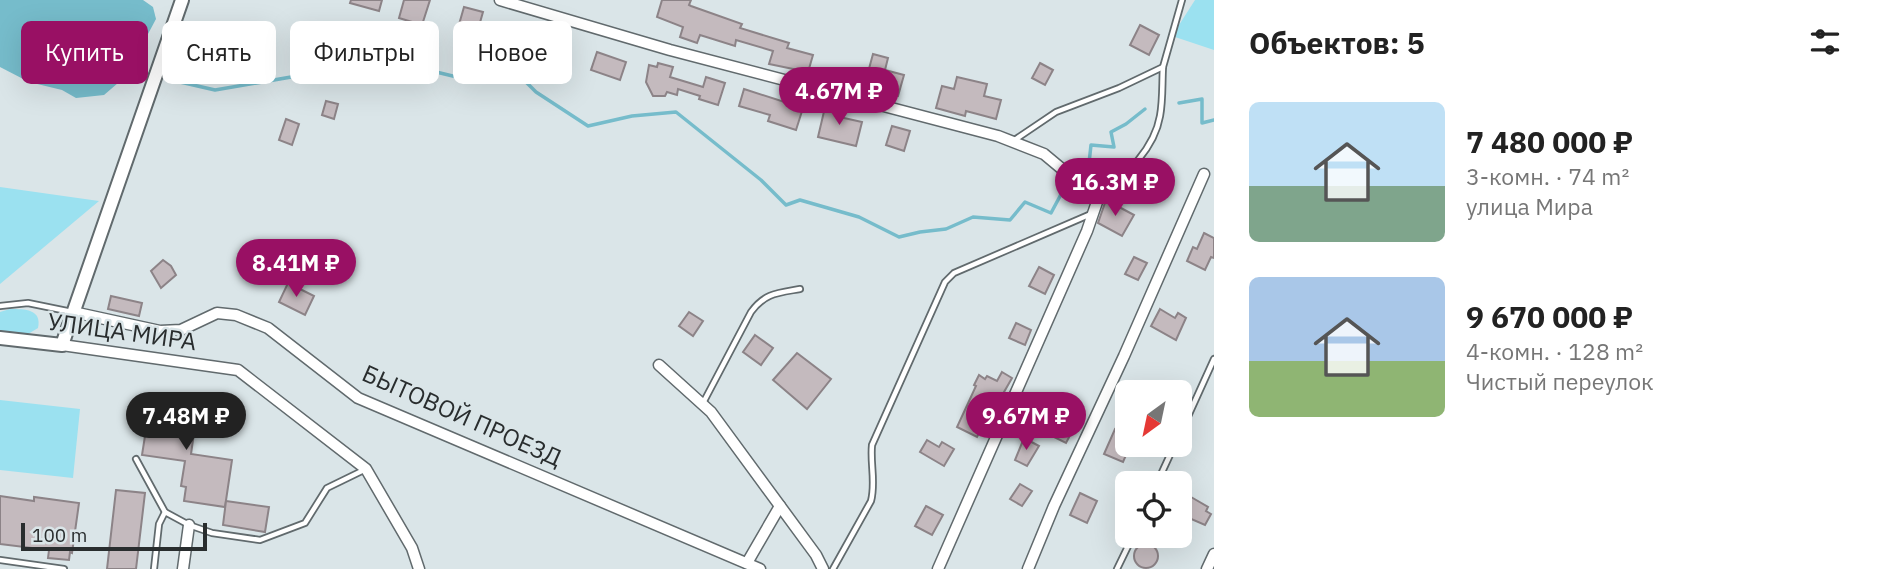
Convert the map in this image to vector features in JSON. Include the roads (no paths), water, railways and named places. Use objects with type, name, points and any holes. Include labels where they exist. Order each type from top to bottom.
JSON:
[{"type":"street","points":[[62,345],[182,0]]},
{"type":"street","points":[[500,0],[670,50],[1012,142],[1044,154],[1098,199],[1087,231],[938,569]]},
{"type":"street","points":[[1028,569],[1204,174]]},
{"type":"street","name":"БЫТОВОЙ ПРОЕЗД","points":[[73,312],[160,331],[181,330],[217,313],[236,315],[268,328],[358,398],[760,569]]},
{"type":"street","name":"УЛИЦА МИРА","points":[[0,338],[238,370],[366,469]]},
{"type":"street","points":[[659,365],[704,403],[816,555],[823,569]]},
{"type":"street","points":[[366,469],[412,548],[419,569]]},
{"type":"street","points":[[747,563],[780,506]]},
{"type":"street","points":[[183,569],[189,525]]},
{"type":"street","points":[[1207,569],[1214,554]]},
{"type":"lane","points":[[1098,199],[1141,157],[1154,136],[1160,116],[1163,67],[1182,0]]},
{"type":"lane","points":[[1012,142],[1056,112],[1119,88],[1163,67]]},
{"type":"lane","points":[[833,569],[871,500],[874,490],[872,444],[945,282],[954,274],[1092,214]]},
{"type":"lane","points":[[704,403],[751,312],[761,299],[800,289]]},
{"type":"lane","points":[[0,306],[28,303],[73,312]]},
{"type":"lane","points":[[1192,408],[1214,359]]},
{"type":"lane","points":[[136,459],[165,512],[212,533],[260,540],[305,523],[327,488],[366,469]]},
{"type":"lane","points":[[154,569],[159,524],[165,512]]},
{"type":"lane","points":[[1117,569],[1127,548]]},
{"type":"lane","points":[[0,560],[64,569]]},
{"type":"waterway","points":[[276,80],[357,70],[395,62],[465,79],[506,62],[536,92],[588,126],[632,116],[676,112],[761,180],[786,205],[800,200],[859,217],[899,237],[946,229],[973,217],[1010,220],[1025,202],[1051,213],[1066,185]]},
{"type":"waterway","points":[[189,84],[215,90],[250,84]]},
{"type":"waterway","points":[[1179,103],[1202,99],[1202,123],[1214,120]]},
{"type":"waterway","points":[[1077,168],[1086,174],[1095,169],[1089,163],[1091,145],[1114,147],[1111,132],[1145,109]]}]
